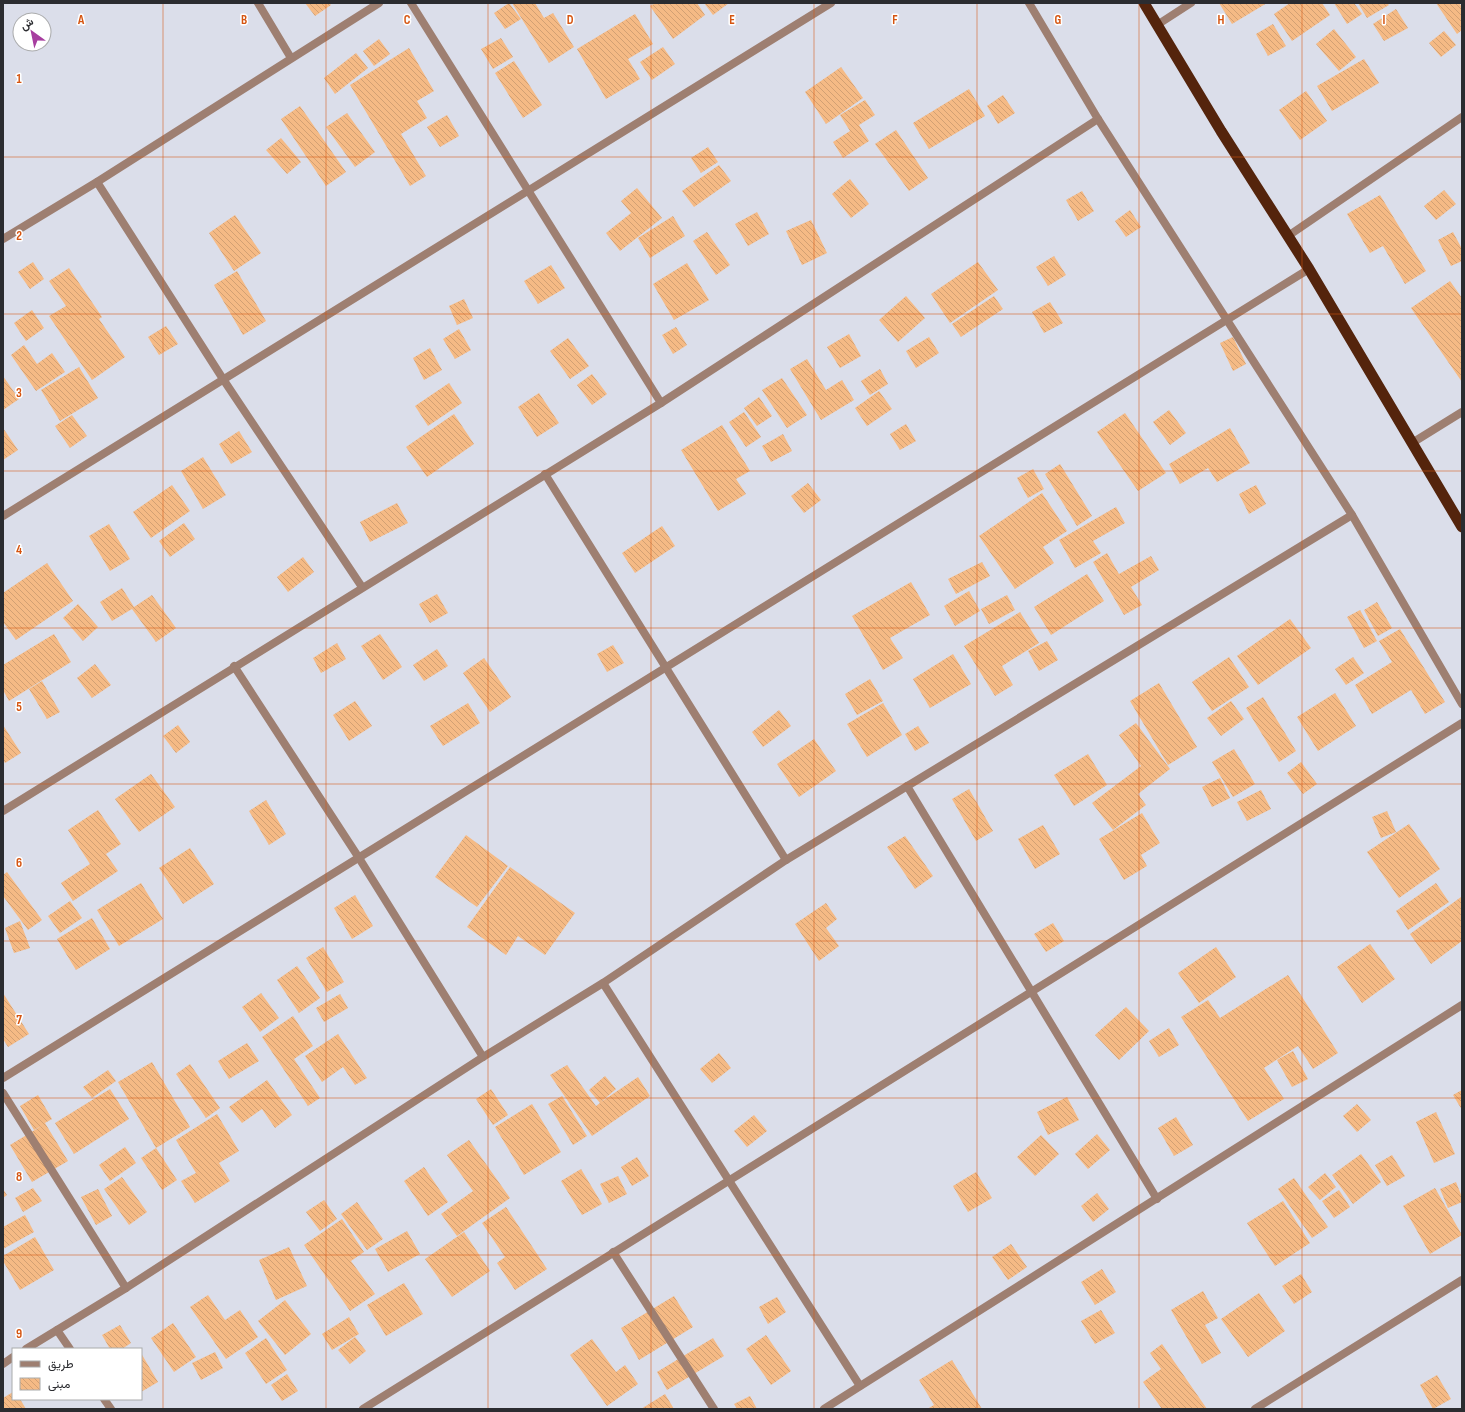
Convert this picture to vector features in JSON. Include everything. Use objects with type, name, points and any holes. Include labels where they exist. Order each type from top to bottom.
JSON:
[{"type":"highway","points":[[1144,3],[1221,131],[1309,269],[1462,526]]},
{"type":"street","points":[[258,3],[291,58]]},
{"type":"street","points":[[3,239],[97,182],[379,3]]},
{"type":"street","points":[[411,3],[661,402]]},
{"type":"street","points":[[3,516],[831,3]]},
{"type":"street","points":[[1029,3],[1098,119],[1352,515],[1462,704]]},
{"type":"street","points":[[1157,25],[1191,3]]},
{"type":"street","points":[[1288,236],[1462,118]]},
{"type":"street","points":[[3,811],[234,666],[661,402],[1098,119]]},
{"type":"street","points":[[97,182],[223,379],[362,587]]},
{"type":"street","points":[[3,1078],[1309,269]]},
{"type":"street","points":[[1412,443],[1462,412]]},
{"type":"street","points":[[545,474],[786,860]]},
{"type":"street","points":[[28,1348],[126,1288],[483,1057],[603,983],[786,860],[1352,515]]},
{"type":"street","points":[[234,666],[359,858],[483,1057]]},
{"type":"street","points":[[363,1409],[1462,723]]},
{"type":"street","points":[[907,786],[1157,1198]]},
{"type":"street","points":[[603,983],[860,1386]]},
{"type":"street","points":[[824,1409],[1462,1005]]},
{"type":"street","points":[[3,1093],[126,1288]]},
{"type":"street","points":[[613,1252],[714,1409]]},
{"type":"street","points":[[1256,1409],[1462,1280]]},
{"type":"street","points":[[57,1330],[69,1348]]},
{"type":"street","points":[[3,1364],[12,1358]]},
{"type":"street","points":[[105,1400],[111,1409]]},
{"type":"building","points":[[305,3],[329,3],[331,5],[315,16]]},
{"type":"building","points":[[509,3],[521,19],[505,29],[494,13]]},
{"type":"building","points":[[512,3],[535,3],[544,18],[553,13],[574,47],[549,63]]},
{"type":"building","points":[[655,3],[697,3],[705,15],[673,39],[650,6]]},
{"type":"building","points":[[704,3],[729,3],[713,15]]},
{"type":"building","points":[[1219,3],[1267,3],[1232,24]]},
{"type":"building","points":[[1290,3],[1322,3],[1330,15],[1292,41],[1274,14]]},
{"type":"building","points":[[1334,3],[1354,3],[1362,14],[1347,24]]},
{"type":"building","points":[[1358,3],[1387,3],[1389,5],[1367,18]]},
{"type":"building","points":[[1436,3],[1459,3],[1462,7],[1462,30],[1457,34]]},
{"type":"building","points":[[1396,9],[1408,28],[1384,41],[1373,24]]},
{"type":"building","points":[[635,14],[653,44],[628,59],[640,79],[606,99],[577,49]]},
{"type":"building","points":[[1273,24],[1286,46],[1268,56],[1256,34]]},
{"type":"building","points":[[1334,29],[1356,57],[1339,71],[1316,44]]},
{"type":"building","points":[[1444,31],[1456,45],[1441,57],[1429,43]]},
{"type":"building","points":[[501,38],[513,57],[493,69],[481,49]]},
{"type":"building","points":[[379,39],[390,54],[374,66],[363,51]]},
{"type":"building","points":[[663,47],[675,64],[652,80],[640,62]]},
{"type":"building","points":[[409,48],[434,91],[417,101],[427,118],[401,134],[426,176],[410,186],[350,85]]},
{"type":"building","points":[[356,53],[368,68],[335,94],[324,78]]},
{"type":"building","points":[[1364,59],[1379,83],[1332,111],[1317,86]]},
{"type":"building","points":[[514,61],[542,105],[523,118],[495,73]]},
{"type":"building","points":[[841,67],[863,98],[826,124],[805,92]]},
{"type":"building","points":[[969,89],[985,116],[929,149],[913,123]]},
{"type":"building","points":[[1306,91],[1327,121],[1300,140],[1279,110]]},
{"type":"building","points":[[1003,95],[1015,113],[998,124],[987,106]]},
{"type":"building","points":[[865,100],[875,115],[859,125],[869,141],[843,158],[833,142],[850,131],[840,115]]},
{"type":"building","points":[[300,106],[346,172],[326,186],[281,119]]},
{"type":"building","points":[[347,113],[375,152],[355,167],[326,127]]},
{"type":"building","points":[[447,115],[459,136],[440,147],[427,127]]},
{"type":"building","points":[[896,130],[928,178],[909,191],[875,144]]},
{"type":"building","points":[[281,138],[301,162],[287,174],[266,150]]},
{"type":"building","points":[[708,147],[718,162],[701,173],[691,158]]},
{"type":"building","points":[[719,165],[731,181],[694,207],[682,191]]},
{"type":"building","points":[[850,179],[869,204],[851,218],[832,194]]},
{"type":"building","points":[[637,188],[662,218],[620,251],[606,233],[631,213],[621,201]]},
{"type":"building","points":[[1444,190],[1456,204],[1436,220],[1424,206]]},
{"type":"building","points":[[1082,191],[1094,211],[1078,221],[1066,200]]},
{"type":"building","points":[[1380,195],[1426,271],[1405,284],[1383,246],[1370,253],[1347,214]]},
{"type":"building","points":[[1130,210],[1141,227],[1126,237],[1115,221]]},
{"type":"building","points":[[757,212],[769,234],[748,246],[735,224]]},
{"type":"building","points":[[235,215],[261,253],[234,271],[209,233]]},
{"type":"building","points":[[673,216],[685,236],[650,258],[638,238]]},
{"type":"building","points":[[811,220],[827,253],[802,265],[786,231]]},
{"type":"building","points":[[707,232],[730,265],[716,275],[693,241]]},
{"type":"building","points":[[1453,232],[1462,249],[1462,261],[1451,266],[1438,240]]},
{"type":"building","points":[[1054,256],[1066,275],[1048,286],[1036,267]]},
{"type":"building","points":[[33,262],[44,279],[30,289],[18,272]]},
{"type":"building","points":[[978,262],[998,290],[950,323],[931,294]]},
{"type":"building","points":[[687,263],[709,300],[674,320],[653,284]]},
{"type":"building","points":[[551,265],[565,288],[538,304],[524,281]]},
{"type":"building","points":[[69,268],[102,317],[99,319],[125,357],[92,380],[49,316],[66,306],[49,281]]},
{"type":"building","points":[[237,271],[266,321],[243,335],[214,285]]},
{"type":"building","points":[[1450,281],[1462,298],[1462,382],[1411,308]]},
{"type":"building","points":[[906,296],[925,318],[898,342],[879,320]]},
{"type":"building","points":[[994,296],[1003,309],[961,337],[952,324]]},
{"type":"building","points":[[464,299],[473,318],[457,325],[449,306]]},
{"type":"building","points":[[1050,302],[1063,323],[1044,333],[1032,312]]},
{"type":"building","points":[[32,310],[44,328],[26,341],[14,323]]},
{"type":"building","points":[[166,326],[178,344],[159,355],[148,337]]},
{"type":"building","points":[[676,327],[687,345],[673,354],[662,335]]},
{"type":"building","points":[[459,329],[471,350],[455,359],[443,339]]},
{"type":"building","points":[[849,334],[861,356],[840,368],[827,347]]},
{"type":"building","points":[[929,337],[939,353],[916,368],[906,351]]},
{"type":"building","points":[[1233,337],[1246,364],[1233,371],[1220,343]]},
{"type":"building","points":[[568,338],[589,366],[570,379],[550,351]]},
{"type":"building","points":[[24,345],[37,364],[52,353],[65,372],[36,391],[11,355]]},
{"type":"building","points":[[430,348],[442,370],[424,380],[413,358]]},
{"type":"building","points":[[807,359],[826,390],[842,380],[854,400],[821,420],[790,369]]},
{"type":"building","points":[[79,367],[98,398],[60,421],[41,390]]},
{"type":"building","points":[[880,369],[888,384],[870,395],[861,381]]},
{"type":"building","points":[[592,374],[607,394],[592,405],[577,385]]},
{"type":"building","points":[[3,376],[19,399],[3,410]]},
{"type":"building","points":[[782,378],[807,415],[787,428],[762,390]]},
{"type":"building","points":[[449,383],[462,403],[428,426],[415,406]]},
{"type":"building","points":[[879,391],[892,409],[867,426],[855,408]]},
{"type":"building","points":[[539,393],[559,423],[537,437],[518,407]]},
{"type":"building","points":[[759,397],[772,416],[757,426],[744,408]]},
{"type":"building","points":[[1169,410],[1186,433],[1170,445],[1153,422]]},
{"type":"building","points":[[744,412],[761,437],[746,447],[729,422]]},
{"type":"building","points":[[1125,413],[1166,473],[1138,491],[1097,432]]},
{"type":"building","points":[[454,414],[474,444],[427,477],[406,447]]},
{"type":"building","points":[[72,415],[87,436],[70,448],[55,426]]},
{"type":"building","points":[[906,424],[916,441],[900,450],[890,434]]},
{"type":"building","points":[[722,425],[750,471],[736,479],[746,494],[718,511],[681,450]]},
{"type":"building","points":[[3,428],[18,450],[3,460]]},
{"type":"building","points":[[1230,428],[1250,463],[1217,482],[1208,468],[1180,484],[1169,464]]},
{"type":"building","points":[[239,431],[252,452],[231,464],[219,444]]},
{"type":"building","points":[[783,434],[792,451],[771,462],[762,446]]},
{"type":"building","points":[[203,457],[226,495],[203,509],[181,471]]},
{"type":"building","points":[[1060,464],[1092,516],[1077,526],[1045,474]]},
{"type":"building","points":[[1033,469],[1044,489],[1028,498],[1017,478]]},
{"type":"building","points":[[808,483],[821,500],[804,513],[791,496]]},
{"type":"building","points":[[172,485],[190,511],[151,538],[133,512]]},
{"type":"building","points":[[1256,485],[1266,504],[1249,514],[1239,494]]},
{"type":"building","points":[[1042,493],[1067,531],[1043,547],[1054,563],[1015,589],[979,536]]},
{"type":"building","points":[[397,503],[408,523],[370,542],[360,522]]},
{"type":"building","points":[[1116,507],[1125,523],[1093,541],[1101,553],[1075,568],[1059,540]]},
{"type":"building","points":[[184,523],[195,539],[170,557],[159,541]]},
{"type":"building","points":[[109,524],[130,559],[110,571],[89,536]]},
{"type":"building","points":[[662,526],[675,546],[635,573],[622,553]]},
{"type":"building","points":[[1107,553],[1119,574],[1151,556],[1159,570],[1131,587],[1142,605],[1124,615],[1093,562]]},
{"type":"building","points":[[303,557],[314,572],[288,592],[277,577]]},
{"type":"building","points":[[982,562],[990,576],[956,594],[948,579]]},
{"type":"building","points":[[47,563],[73,601],[16,640],[3,622],[3,593]]},
{"type":"building","points":[[1087,574],[1104,601],[1051,635],[1034,607]]},
{"type":"building","points":[[911,582],[930,615],[890,638],[903,658],[883,670],[852,616]]},
{"type":"building","points":[[122,588],[134,607],[152,595],[176,628],[156,642],[132,609],[112,621],[100,602]]},
{"type":"building","points":[[969,591],[980,611],[955,626],[944,606]]},
{"type":"building","points":[[437,594],[448,613],[430,623],[419,604]]},
{"type":"building","points":[[1007,595],[1015,610],[989,624],[981,609]]},
{"type":"building","points":[[1377,602],[1392,628],[1378,636],[1364,610]]},
{"type":"building","points":[[78,604],[98,627],[83,641],[63,618]]},
{"type":"building","points":[[1360,610],[1377,641],[1364,648],[1347,617]]},
{"type":"building","points":[[1020,612],[1039,643],[1002,666],[1013,685],[995,696],[964,646]]},
{"type":"building","points":[[1290,619],[1311,648],[1258,685],[1237,656]]},
{"type":"building","points":[[1400,629],[1445,702],[1425,714],[1411,690],[1372,714],[1355,685],[1392,662],[1379,641]]},
{"type":"building","points":[[54,634],[71,662],[9,701],[3,690],[3,665]]},
{"type":"building","points":[[380,634],[402,667],[383,680],[361,646]]},
{"type":"building","points":[[1047,641],[1058,660],[1039,671],[1028,651]]},
{"type":"building","points":[[337,643],[346,659],[321,673],[313,658]]},
{"type":"building","points":[[613,645],[624,663],[607,672],[597,654]]},
{"type":"building","points":[[437,649],[448,666],[424,681],[413,665]]},
{"type":"building","points":[[953,654],[971,684],[930,708],[913,679]]},
{"type":"building","points":[[1229,657],[1249,687],[1212,711],[1192,682]]},
{"type":"building","points":[[1353,657],[1364,673],[1346,685],[1335,669]]},
{"type":"building","points":[[484,658],[511,697],[490,712],[463,673]]},
{"type":"building","points":[[95,664],[111,685],[92,698],[77,678]]},
{"type":"building","points":[[870,679],[883,701],[857,715],[845,694]]},
{"type":"building","points":[[42,681],[60,712],[47,719],[29,689]]},
{"type":"building","points":[[1159,683],[1197,747],[1168,765],[1130,701]]},
{"type":"building","points":[[1335,693],[1356,726],[1318,751],[1297,717]]},
{"type":"building","points":[[1263,697],[1296,751],[1279,762],[1246,708]]},
{"type":"building","points":[[355,701],[372,726],[349,741],[333,715]]},
{"type":"building","points":[[1231,701],[1244,719],[1221,736],[1207,718]]},
{"type":"building","points":[[468,703],[480,723],[443,746],[430,726]]},
{"type":"building","points":[[883,703],[902,735],[867,757],[847,724]]},
{"type":"building","points":[[779,710],[791,726],[763,747],[752,732]]},
{"type":"building","points":[[1136,723],[1170,769],[1138,794],[1146,805],[1113,830],[1092,803],[1141,766],[1119,735]]},
{"type":"building","points":[[3,725],[21,753],[5,763],[3,760]]},
{"type":"building","points":[[178,725],[190,742],[176,753],[163,736]]},
{"type":"building","points":[[918,726],[929,743],[915,751],[905,734]]},
{"type":"building","points":[[814,739],[836,771],[799,797],[777,764]]},
{"type":"building","points":[[1234,749],[1255,784],[1233,797],[1212,762]]},
{"type":"building","points":[[1088,754],[1107,785],[1074,806],[1054,775]]},
{"type":"building","points":[[1301,762],[1317,784],[1303,794],[1287,773]]},
{"type":"building","points":[[151,774],[175,807],[139,832],[115,799]]},
{"type":"building","points":[[1220,778],[1230,798],[1212,807],[1202,787]]},
{"type":"building","points":[[969,789],[993,831],[976,841],[952,799]]},
{"type":"building","points":[[1261,790],[1271,809],[1247,821],[1237,802]]},
{"type":"building","points":[[266,800],[286,834],[269,845],[249,811]]},
{"type":"building","points":[[98,810],[121,844],[106,854],[118,871],[73,901],[61,883],[90,864],[68,830]]},
{"type":"building","points":[[1387,811],[1396,832],[1381,838],[1372,817]]},
{"type":"building","points":[[1142,813],[1160,843],[1141,855],[1147,866],[1124,880],[1099,839]]},
{"type":"building","points":[[1409,824],[1440,869],[1399,898],[1367,852]]},
{"type":"building","points":[[1043,825],[1060,854],[1035,869],[1018,839]]},
{"type":"building","points":[[466,835],[508,866],[477,907],[435,877]]},
{"type":"building","points":[[905,836],[933,876],[915,889],[887,847]]},
{"type":"building","points":[[190,848],[214,884],[183,904],[159,868]]},
{"type":"building","points":[[510,867],[575,913],[545,955],[518,936],[506,955],[467,927]]},
{"type":"building","points":[[7,872],[42,920],[28,930],[3,896],[3,875]]},
{"type":"building","points":[[141,883],[163,919],[119,946],[97,910]]},
{"type":"building","points":[[1436,883],[1449,902],[1408,930],[1396,911]]},
{"type":"building","points":[[355,895],[373,926],[352,939],[334,908]]},
{"type":"building","points":[[1461,897],[1462,941],[1431,964],[1410,934]]},
{"type":"building","points":[[70,901],[82,918],[60,933],[48,916]]},
{"type":"building","points":[[826,903],[837,919],[826,928],[839,946],[819,961],[795,924]]},
{"type":"building","points":[[92,918],[110,949],[76,970],[57,939]]},
{"type":"building","points":[[20,921],[30,948],[14,953],[5,928]]},
{"type":"building","points":[[1053,923],[1064,941],[1046,952],[1034,934]]},
{"type":"building","points":[[1370,944],[1395,979],[1362,1003],[1337,967]]},
{"type":"building","points":[[323,947],[344,982],[327,992],[306,958]]},
{"type":"building","points":[[1216,947],[1236,977],[1199,1003],[1178,973]]},
{"type":"building","points":[[297,966],[320,998],[299,1013],[277,980]]},
{"type":"building","points":[[1288,975],[1338,1053],[1313,1069],[1298,1046],[1264,1068],[1284,1099],[1248,1121],[1181,1017],[1208,1000],[1220,1018]]},
{"type":"building","points":[[3,993],[29,1034],[8,1047],[3,1039]]},
{"type":"building","points":[[261,993],[279,1018],[260,1032],[242,1007]]},
{"type":"building","points":[[340,994],[348,1008],[324,1022],[316,1008]]},
{"type":"building","points":[[1126,1007],[1149,1031],[1119,1060],[1095,1035]]},
{"type":"building","points":[[293,1016],[313,1046],[294,1059],[320,1098],[308,1106],[262,1037]]},
{"type":"building","points":[[1169,1028],[1179,1045],[1159,1057],[1149,1041]]},
{"type":"building","points":[[338,1034],[367,1078],[355,1085],[343,1067],[322,1082],[305,1056]]},
{"type":"building","points":[[247,1043],[259,1061],[229,1079],[218,1061]]},
{"type":"building","points":[[1293,1051],[1308,1079],[1292,1087],[1277,1060]]},
{"type":"building","points":[[719,1053],[731,1068],[712,1083],[700,1069]]},
{"type":"building","points":[[152,1062],[190,1127],[156,1148],[118,1082]]},
{"type":"building","points":[[190,1064],[220,1108],[206,1118],[176,1074]]},
{"type":"building","points":[[567,1065],[596,1106],[600,1103],[589,1090],[605,1076],[616,1089],[601,1102],[638,1077],[650,1096],[592,1136],[550,1075]]},
{"type":"building","points":[[108,1070],[116,1081],[92,1098],[83,1087]]},
{"type":"building","points":[[267,1080],[292,1115],[275,1128],[262,1109],[242,1123],[229,1107]]},
{"type":"building","points":[[110,1089],[129,1119],[74,1154],[55,1123]]},
{"type":"building","points":[[491,1089],[508,1115],[493,1125],[476,1099]]},
{"type":"building","points":[[1462,1090],[1462,1110],[1453,1095]]},
{"type":"building","points":[[38,1095],[52,1119],[45,1123],[68,1161],[32,1182],[10,1145],[43,1125],[34,1130],[20,1106]]},
{"type":"building","points":[[562,1096],[587,1136],[573,1145],[548,1104]]},
{"type":"building","points":[[1067,1097],[1079,1120],[1048,1135],[1037,1112]]},
{"type":"building","points":[[532,1104],[561,1152],[524,1175],[495,1127]]},
{"type":"building","points":[[1357,1104],[1371,1120],[1357,1132],[1343,1116]]},
{"type":"building","points":[[1436,1112],[1455,1154],[1434,1163],[1416,1122]]},
{"type":"building","points":[[217,1114],[239,1151],[219,1163],[230,1181],[195,1203],[181,1181],[196,1173],[176,1140]]},
{"type":"building","points":[[754,1115],[767,1131],[747,1147],[734,1131]]},
{"type":"building","points":[[1176,1117],[1193,1145],[1174,1156],[1158,1128]]},
{"type":"building","points":[[1097,1134],[1110,1150],[1088,1169],[1075,1154]]},
{"type":"building","points":[[1041,1135],[1059,1154],[1035,1176],[1017,1157]]},
{"type":"building","points":[[469,1140],[510,1198],[457,1236],[441,1214],[473,1191],[447,1155]]},
{"type":"building","points":[[125,1147],[136,1163],[110,1181],[99,1165]]},
{"type":"building","points":[[156,1148],[177,1180],[162,1190],[141,1158]]},
{"type":"building","points":[[1361,1154],[1381,1182],[1353,1204],[1332,1175]]},
{"type":"building","points":[[1392,1155],[1405,1176],[1387,1186],[1375,1165]]},
{"type":"building","points":[[637,1157],[649,1176],[632,1186],[621,1167]]},
{"type":"building","points":[[424,1167],[448,1202],[428,1216],[404,1181]]},
{"type":"building","points":[[581,1169],[602,1204],[582,1215],[561,1181]]},
{"type":"building","points":[[976,1172],[992,1198],[968,1212],[953,1186]]},
{"type":"building","points":[[1325,1173],[1336,1187],[1320,1200],[1308,1187]]},
{"type":"building","points":[[618,1176],[627,1194],[609,1203],[600,1184]]},
{"type":"building","points":[[122,1177],[147,1212],[129,1225],[104,1189]]},
{"type":"building","points":[[1294,1178],[1328,1227],[1312,1238],[1278,1189]]},
{"type":"building","points":[[1456,1182],[1462,1197],[1462,1202],[1448,1208],[1440,1189]]},
{"type":"building","points":[[33,1188],[42,1201],[23,1212],[15,1198]]},
{"type":"building","points":[[1435,1188],[1462,1235],[1430,1254],[1403,1206]]},
{"type":"building","points":[[3,1189],[7,1195],[3,1198]]},
{"type":"building","points":[[98,1189],[112,1216],[96,1225],[81,1197]]},
{"type":"building","points":[[1339,1190],[1350,1207],[1334,1218],[1322,1201]]},
{"type":"building","points":[[1097,1193],[1109,1209],[1093,1222],[1081,1206]]},
{"type":"building","points":[[324,1200],[337,1219],[320,1231],[306,1212]]},
{"type":"building","points":[[1283,1201],[1310,1243],[1275,1266],[1247,1223]]},
{"type":"building","points":[[357,1202],[383,1239],[367,1250],[341,1214]]},
{"type":"building","points":[[506,1207],[547,1269],[515,1290],[497,1263],[505,1257],[482,1223]]},
{"type":"building","points":[[25,1215],[34,1232],[3,1249],[3,1227]]},
{"type":"building","points":[[342,1219],[364,1252],[351,1261],[375,1294],[350,1311],[304,1245]]},
{"type":"building","points":[[407,1231],[420,1254],[388,1272],[375,1249]]},
{"type":"building","points":[[464,1232],[490,1271],[452,1297],[425,1259]]},
{"type":"building","points":[[35,1237],[54,1270],[20,1290],[3,1261],[3,1256]]},
{"type":"building","points":[[1011,1244],[1027,1267],[1008,1280],[992,1257]]},
{"type":"building","points":[[289,1247],[307,1286],[276,1300],[259,1260]]},
{"type":"building","points":[[1102,1269],[1116,1292],[1095,1305],[1081,1282]]},
{"type":"building","points":[[1301,1274],[1312,1292],[1294,1304],[1282,1286]]},
{"type":"building","points":[[404,1283],[423,1314],[386,1336],[367,1305]]},
{"type":"building","points":[[1203,1291],[1218,1318],[1205,1325],[1221,1353],[1202,1364],[1171,1310]]},
{"type":"building","points":[[1259,1293],[1285,1331],[1248,1357],[1221,1319]]},
{"type":"building","points":[[208,1295],[225,1320],[240,1310],[258,1337],[226,1359],[190,1307]]},
{"type":"building","points":[[674,1296],[693,1327],[639,1360],[621,1328]]},
{"type":"building","points":[[777,1297],[786,1312],[768,1324],[759,1307]]},
{"type":"building","points":[[285,1300],[311,1334],[285,1355],[258,1321]]},
{"type":"building","points":[[1101,1310],[1115,1333],[1095,1344],[1081,1321]]},
{"type":"building","points":[[349,1317],[359,1334],[332,1350],[322,1334]]},
{"type":"building","points":[[173,1323],[196,1357],[174,1372],[151,1338]]},
{"type":"building","points":[[120,1325],[131,1343],[124,1348],[109,1348],[102,1335]]},
{"type":"building","points":[[766,1335],[791,1371],[771,1385],[746,1349]]},
{"type":"building","points":[[355,1337],[366,1351],[350,1364],[338,1350]]},
{"type":"building","points":[[266,1338],[287,1370],[266,1384],[245,1353]]},
{"type":"building","points":[[713,1338],[724,1356],[667,1390],[657,1372]]},
{"type":"building","points":[[592,1339],[616,1372],[625,1365],[638,1384],[607,1406],[570,1355]]},
{"type":"building","points":[[1162,1344],[1207,1409],[1162,1409],[1143,1382],[1161,1369],[1150,1353]]},
{"type":"building","points":[[215,1352],[223,1368],[201,1380],[192,1363]]},
{"type":"building","points":[[142,1355],[158,1382],[142,1391]]},
{"type":"building","points":[[952,1360],[982,1409],[927,1409],[934,1405],[919,1380]]},
{"type":"building","points":[[287,1374],[298,1391],[282,1401],[271,1385]]},
{"type":"building","points":[[1437,1375],[1451,1399],[1433,1409],[1420,1385]]},
{"type":"building","points":[[12,1393],[12,1400],[21,1400],[26,1409],[3,1409],[3,1398]]},
{"type":"building","points":[[665,1394],[674,1409],[641,1409]]},
{"type":"building","points":[[750,1396],[757,1409],[737,1409],[734,1404]]}]
